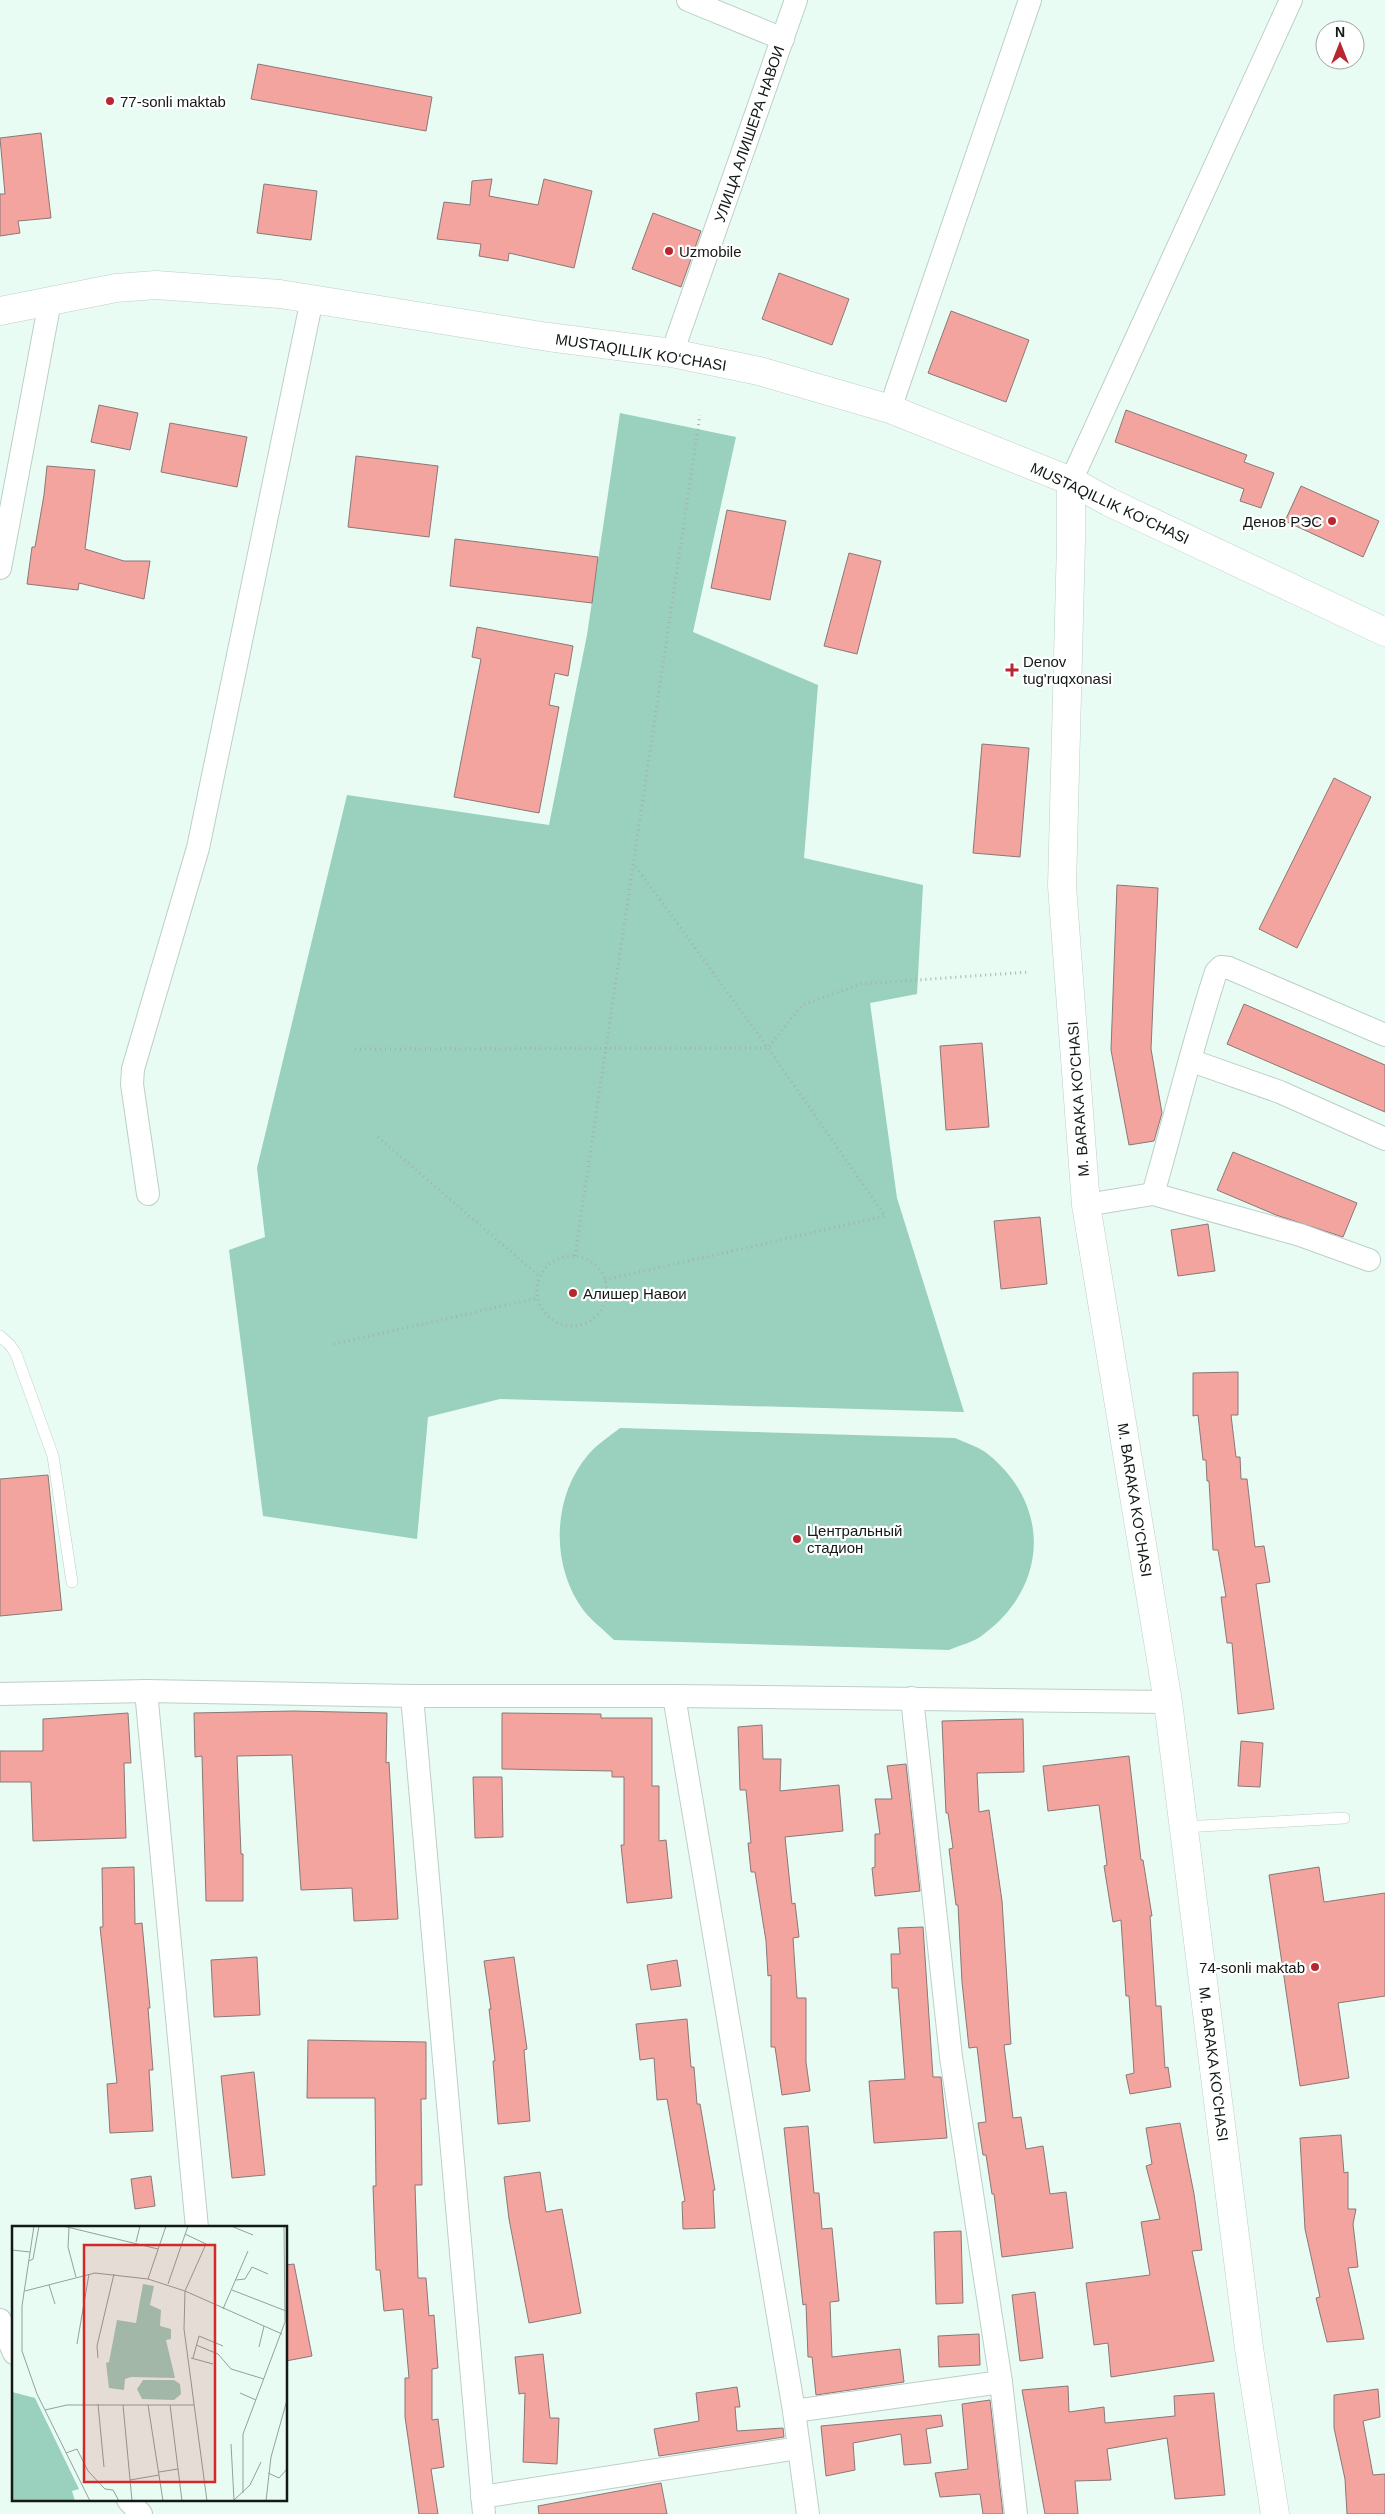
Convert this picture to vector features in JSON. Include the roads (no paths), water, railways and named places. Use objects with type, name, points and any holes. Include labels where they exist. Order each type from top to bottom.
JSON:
[{"type":"street","points":[[688,0],[783,39]]},
{"type":"street","name":"УЛИЦА АЛИШЕРА НАВОИ","points":[[672,353],[796,0]]},
{"type":"street","points":[[890,409],[1030,0]]},
{"type":"street","points":[[1071,480],[1291,0]]},
{"type":"street","name":"MUSTAQILLIK KO‘CHASI","points":[[0,311],[116,288],[156,285],[280,294],[548,338],[672,353],[760,371],[890,409],[1071,480],[1109,502],[1385,632]]},
{"type":"street","points":[[148,1194],[132,1084],[133,1069],[198,848],[312,299]]},
{"type":"street","points":[[0,568],[50,301]]},
{"type":"street","name":"M. BARAKA KO'CHASI","points":[[1071,480],[1062,886],[1086,1205],[1168,1702],[1249,2348],[1275,2514]]},
{"type":"street","points":[[1153,1194],[1192,1061],[1200,1024],[1216,972],[1220,967],[1230,968],[1385,1035]]},
{"type":"street","points":[[1192,1061],[1280,1092],[1385,1139]]},
{"type":"street","points":[[1086,1205],[1153,1194],[1300,1235],[1369,1260]]},
{"type":"street","points":[[0,1694],[146,1691],[412,1696],[674,1696],[1168,1702]]},
{"type":"street","points":[[146,1691],[197,2226]]},
{"type":"street","points":[[412,1696],[483,2506],[799,2448]]},
{"type":"street","points":[[674,1696],[794,2411],[808,2514]]},
{"type":"street","points":[[912,1698],[951,2057],[1001,2382],[1016,2514]]},
{"type":"street","points":[[0,2320],[12,2348]]},
{"type":"street","points":[[794,2411],[1001,2382]]},
{"type":"street","points":[[130,2502],[141,2514]]},
{"type":"lane","points":[[0,1336],[16,1354],[53,1456],[72,1582]]},
{"type":"lane","points":[[1184,1827],[1344,1818]]},
{"type":"place","name":"77-sonli maktab","points":[[110,101]]},
{"type":"place","name":"Uzmobile","points":[[669,251]]},
{"type":"place","name":"Денов РЭС","points":[[1332,521]]},
{"type":"place","name":"Denov tug'ruqxonasi","points":[[1012,670]]},
{"type":"place","name":"Алишер Навои","points":[[573,1293]]},
{"type":"place","name":"Центральный стадион","points":[[797,1539]]},
{"type":"place","name":"74-sonli maktab","points":[[1315,1967]]}]
